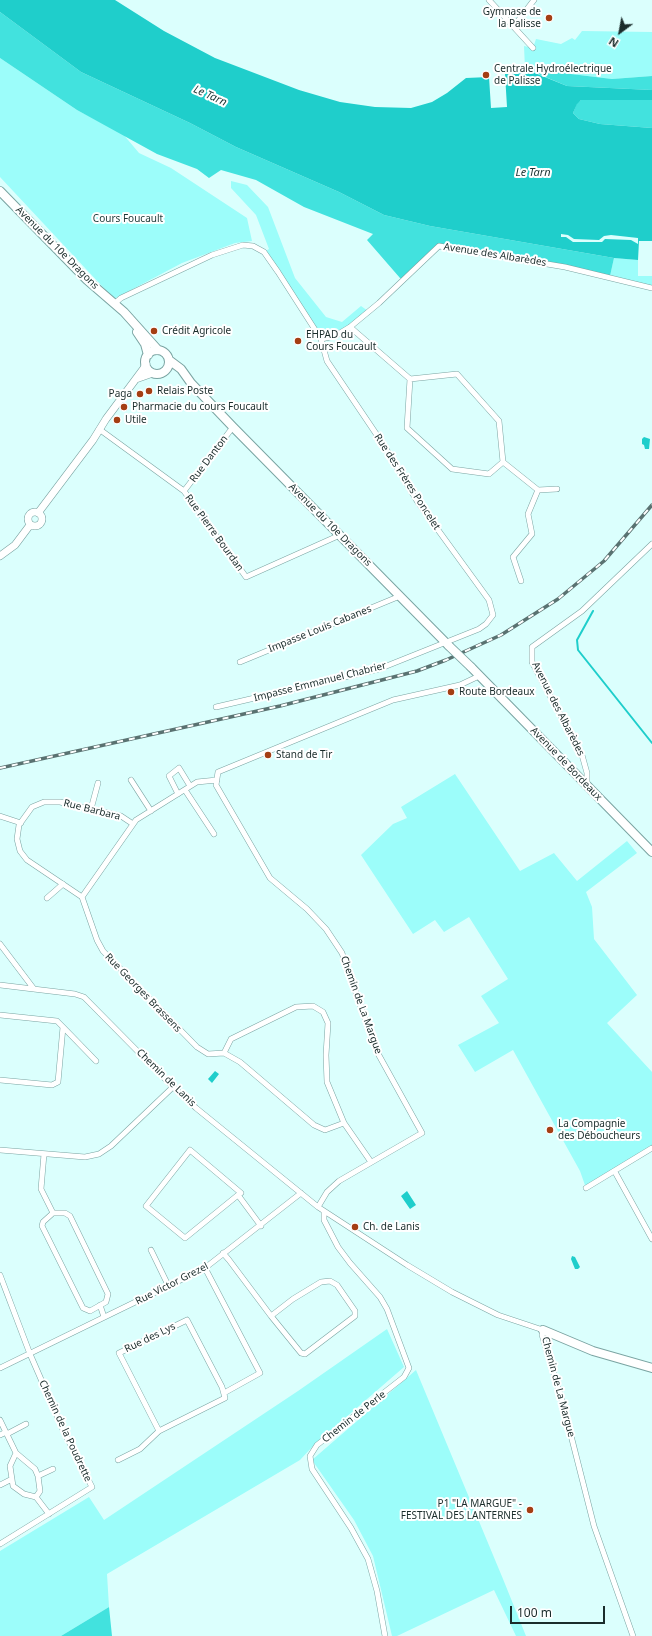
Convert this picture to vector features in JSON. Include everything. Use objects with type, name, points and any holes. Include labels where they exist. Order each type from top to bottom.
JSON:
[{"type":"main road","name":"Avenue du 10e Dragons","points":[[0,191],[87,280],[145,334],[158,350]]},
{"type":"main road","name":"Avenue du 10e Dragons","points":[[114,304],[141,338],[148,355]]},
{"type":"main road","points":[[165,371],[169,360],[164,352],[158,350],[153,351],[148,355],[146,364],[153,373],[165,371],[182,373]]},
{"type":"main road","name":"Avenue du 10e Dragons","points":[[169,360],[181,369],[182,373],[233,427],[480,676]]},
{"type":"main road","name":"Avenue de Bordeaux","points":[[480,676],[652,852]]},
{"type":"main road","points":[[544,1330],[593,1351],[652,1368]]},
{"type":"street","points":[[489,0],[533,48]]},
{"type":"street","points":[[514,26],[534,0]]},
{"type":"street","points":[[114,304],[121,298],[212,255],[243,245],[253,246],[264,252],[321,339]]},
{"type":"street","name":"Avenue des Albarèdes","points":[[321,339],[335,336],[350,327],[379,304],[439,246],[565,266],[652,288]]},
{"type":"street","points":[[350,327],[410,379],[457,374],[499,421],[503,462],[538,490],[557,490]]},
{"type":"street","name":"Rue des Frères Poncelet","points":[[321,339],[327,361],[385,447],[417,501],[489,600],[493,615],[486,624],[447,643]]},
{"type":"street","points":[[0,556],[15,545],[30,525],[28,515],[33,512],[38,513],[93,440],[99,429],[146,364]]},
{"type":"street","points":[[134,381],[153,373]]},
{"type":"street","points":[[410,379],[407,428],[452,469],[489,474],[503,462]]},
{"type":"street","name":"Rue Danton","points":[[184,491],[233,427]]},
{"type":"street","name":"Rue Pierre Bourdan","points":[[99,429],[184,491],[246,577],[340,535]]},
{"type":"street","points":[[522,581],[513,557],[532,534],[528,514],[538,490]]},
{"type":"street","name":"Avenue des Albarèdes","points":[[587,785],[587,773],[582,755],[532,662],[532,647],[582,611],[652,544]]},
{"type":"street","name":"Impasse Louis Cabanes","points":[[240,662],[400,596]]},
{"type":"street","name":"Impasse Emmanuel Chabrier","points":[[216,707],[378,669],[447,643]]},
{"type":"street","points":[[82,898],[136,820],[197,782],[217,780],[218,772],[376,706],[409,695],[460,685],[480,676]]},
{"type":"street","points":[[178,794],[169,776],[179,768],[190,786]]},
{"type":"street","points":[[132,780],[151,811]]},
{"type":"street","name":"Chemin de La Margue","points":[[217,780],[216,786],[270,878],[307,909],[326,929],[342,953],[376,1050],[422,1132],[339,1180],[331,1187],[318,1207],[407,1265],[477,1305],[498,1315],[544,1330],[542,1335],[563,1404],[594,1526],[612,1581],[633,1636]]},
{"type":"street","points":[[91,809],[98,783]]},
{"type":"street","points":[[185,790],[214,834]]},
{"type":"street","name":"Rue Barbara","points":[[82,898],[27,860],[20,851],[17,839],[21,823],[32,807],[44,802],[60,802],[121,816],[133,824]]},
{"type":"street","points":[[0,816],[21,823]]},
{"type":"street","points":[[47,898],[63,884]]},
{"type":"street","name":"Rue Georges Brassens","points":[[82,898],[97,940],[103,951],[197,1047],[208,1054],[224,1053],[240,1062],[275,1094],[314,1125],[325,1130],[344,1123]]},
{"type":"street","points":[[0,944],[34,989]]},
{"type":"street","name":"Chemin de Lanis","points":[[0,985],[84,997],[174,1087],[318,1207]]},
{"type":"street","points":[[224,1053],[231,1039],[296,1007],[313,1006],[323,1012],[328,1023],[326,1055],[327,1082],[344,1123],[371,1162]]},
{"type":"street","points":[[0,1015],[58,1021],[96,1061]]},
{"type":"street","points":[[0,1080],[52,1084],[58,1082],[63,1027]]},
{"type":"street","points":[[0,1150],[85,1157],[99,1154],[111,1146],[174,1087]]},
{"type":"street","points":[[586,1188],[615,1172],[652,1148]]},
{"type":"street","points":[[190,1150],[241,1192],[238,1195],[185,1238],[146,1206],[190,1150]]},
{"type":"street","points":[[44,1154],[41,1190],[53,1213]]},
{"type":"street","points":[[615,1172],[652,1239]]},
{"type":"street","name":"Rue Victor Grezel","points":[[0,1368],[205,1268],[261,1226],[301,1193]]},
{"type":"street","points":[[238,1195],[261,1226]]},
{"type":"street","name":"Chemin de Perle","points":[[324,1211],[324,1220],[338,1247],[380,1297],[387,1309],[409,1368],[404,1377],[317,1445],[310,1456],[312,1468],[351,1528],[368,1559],[377,1591],[386,1636]]},
{"type":"street","points":[[53,1213],[65,1213],[70,1216],[108,1294],[106,1302],[90,1311],[83,1308],[42,1226],[43,1222],[53,1213]]},
{"type":"street","points":[[151,1250],[168,1286]]},
{"type":"street","points":[[223,1254],[271,1316],[301,1353],[305,1354],[355,1316],[355,1311],[337,1284],[330,1281],[321,1282],[293,1299],[271,1316]]},
{"type":"street","points":[[118,1460],[140,1448],[159,1432],[225,1398],[224,1393],[260,1373],[205,1268]]},
{"type":"street","name":"Chemin de la Poudrette","points":[[0,1275],[30,1354],[64,1432],[92,1487],[0,1544]]},
{"type":"street","points":[[100,1306],[104,1317]]},
{"type":"street","name":"Rue des Lys","points":[[159,1432],[119,1353],[187,1320],[224,1393]]},
{"type":"street","points":[[0,1420],[16,1453],[35,1469],[38,1476],[40,1491],[36,1497]]},
{"type":"street","points":[[0,1435],[26,1424]]},
{"type":"street","points":[[16,1453],[10,1466],[13,1486],[24,1494],[36,1497],[49,1514]]},
{"type":"street","points":[[38,1476],[53,1469]]},
{"type":"street","points":[[0,1485],[12,1479]]},
{"type":"green space","points":[[582,31],[652,32],[652,76],[612,79],[571,74],[542,64],[531,71],[525,69],[524,46],[533,48],[536,39],[561,44],[572,38],[575,40]]},
{"type":"green space","name":"Cours Foucault","points":[[0,58],[77,110],[123,134],[139,153],[171,168],[247,218],[252,241],[235,243],[182,263],[114,299],[0,177]]},
{"type":"green space","points":[[231,181],[247,185],[268,207],[295,278],[326,317],[342,322],[361,306],[368,311],[350,327],[321,339],[264,252],[269,249],[256,215],[231,188]]},
{"type":"green space","points":[[614,258],[638,260],[638,276],[652,276],[652,288],[610,276]]},
{"type":"green space","points":[[455,774],[520,871],[554,853],[577,881],[627,841],[637,853],[586,892],[592,907],[594,939],[637,995],[607,1023],[652,1072],[652,1148],[586,1188],[580,1171],[513,1050],[475,1072],[458,1045],[499,1023],[481,996],[508,979],[469,917],[444,932],[435,920],[413,934],[361,855],[393,824],[407,818],[401,807]]},
{"type":"green space","points":[[387,1329],[404,1367],[314,1445],[300,1460],[107,1574],[109,1607],[61,1636],[0,1636],[0,1551],[89,1497],[104,1520],[298,1391]]},
{"type":"green space","points":[[416,1370],[526,1636],[516,1636],[494,1590],[397,1636],[392,1636],[373,1556],[354,1520],[312,1460]]},
{"type":"shaded area","points":[[0,12],[81,72],[190,123],[236,147],[339,192],[384,215],[430,226],[614,258],[610,276],[439,246],[404,279],[400,278],[367,240],[373,234],[304,207],[256,180],[221,170],[209,178],[197,169],[157,154],[77,110],[0,58]]},
{"type":"shaded area","points":[[542,64],[571,74],[612,79],[652,76],[652,90],[567,86],[531,71]]},
{"type":"shaded area","points":[[581,100],[652,100],[652,128],[600,124],[579,119],[573,113],[577,103]]},
{"type":"shaded area","points":[[109,1607],[112,1636],[61,1636]]},
{"type":"water","name":"Le Tarn","points":[[0,0],[115,0],[164,31],[215,58],[299,90],[340,102],[375,107],[411,108],[432,102],[447,93],[466,78],[489,77],[491,108],[507,107],[505,74],[525,73],[525,69],[567,86],[652,90],[652,100],[581,100],[577,104],[573,113],[579,119],[600,124],[652,128],[652,241],[639,241],[638,260],[614,258],[430,226],[384,215],[339,192],[236,147],[190,123],[81,72],[0,12]]},
{"type":"water","points":[[644,437],[650,439],[649,449],[645,449],[644,445],[642,444],[642,439]]},
{"type":"water","points":[[215,1071],[219,1074],[212,1083],[208,1079]]},
{"type":"water","points":[[407,1191],[416,1205],[410,1209],[401,1196]]},
{"type":"water","points":[[572,1256],[575,1257],[580,1267],[578,1269],[575,1269],[571,1259]]},
{"type":"pier","points":[[561,234],[568,235],[574,239],[599,240],[604,236],[611,235],[638,238],[638,244],[631,240],[605,239],[602,242],[573,242],[566,237],[561,237]]},
{"type":"waterway","points":[[593,611],[577,640],[578,650],[652,743]]},
{"type":"railway","points":[[0,768],[280,706],[417,671],[446,660],[501,635],[558,599],[604,561],[652,505]]},
{"type":"place","name":"Gymnase de la Palisse","points":[[549,18]]},
{"type":"place","name":"Centrale Hydroélectrique de Palisse","points":[[486,75]]},
{"type":"place","name":"Crédit Agricole","points":[[154,331]]},
{"type":"place","name":"EHPAD du Cours Foucault","points":[[298,341]]},
{"type":"place","name":"Relais Poste","points":[[149,391]]},
{"type":"place","name":"Paga","points":[[140,394]]},
{"type":"place","name":"Pharmacie du cours Foucault","points":[[124,407]]},
{"type":"place","name":"Utile","points":[[117,420]]},
{"type":"place","name":"Route Bordeaux","points":[[451,692]]},
{"type":"place","name":"Stand de Tir","points":[[268,755]]},
{"type":"place","name":"La Compagnie des Déboucheurs","points":[[550,1130]]},
{"type":"place","name":"Ch. de Lanis","points":[[355,1227]]},
{"type":"place","name":"P1 \"LA MARGUE\" - FESTIVAL DES LANTERNES","points":[[530,1510]]}]
